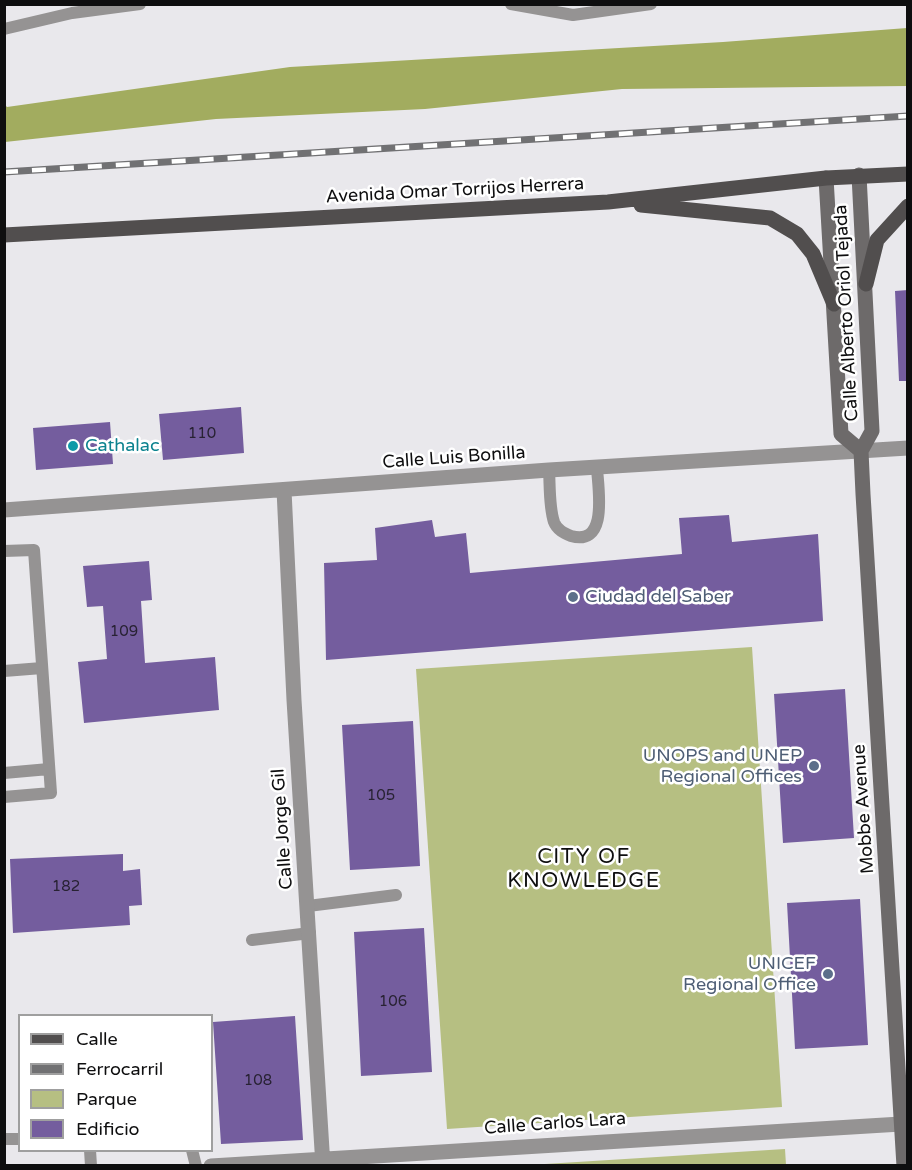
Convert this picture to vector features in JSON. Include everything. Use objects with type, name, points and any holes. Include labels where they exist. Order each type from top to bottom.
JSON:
[{"type":"main road","name":"Avenida Omar Torrijos Herrera","points":[[4,235],[608,202],[826,178],[908,174]]},
{"type":"main road","points":[[608,202],[771,218],[796,234],[813,254],[834,304]]},
{"type":"main road","points":[[866,284],[877,240],[908,206]]},
{"type":"street","name":"Calle Alberto Oriol Tejada","points":[[826,178],[841,434],[861,451],[872,431],[859,176]]},
{"type":"street","name":"Calle Luis Bonilla","points":[[4,510],[549,470],[908,448]]},
{"type":"street","name":"Mobbe Avenue","points":[[861,451],[904,1166]]},
{"type":"street","name":"Calle Jorge Gil","points":[[284,490],[294,700],[310,933],[322,1163]]},
{"type":"street","name":"Calle Carlos Lara","points":[[211,1166],[322,1163],[735,1132],[901,1124]]},
{"type":"lane","points":[[4,30],[72,13],[140,4]]},
{"type":"lane","points":[[511,4],[573,15],[651,4]]},
{"type":"lane","points":[[549,470],[554,521],[564,534],[576,537],[591,534],[596,529],[599,518],[597,468]]},
{"type":"lane","points":[[4,551],[34,550],[51,793],[4,797]]},
{"type":"lane","points":[[4,671],[42,668]]},
{"type":"lane","points":[[4,773],[49,770]]},
{"type":"lane","points":[[308,906],[396,895]]},
{"type":"lane","points":[[252,940],[310,933]]},
{"type":"green space","points":[[907,28],[907,86],[622,89],[425,109],[216,119],[5,142],[5,105],[7,107],[290,67],[723,42]]},
{"type":"green space","points":[[752,647],[782,1107],[447,1129],[416,669]]},
{"type":"green space","points":[[785,1149],[786,1165],[529,1165]]},
{"type":"building","points":[[908,290],[908,381],[899,381],[895,291]]},
{"type":"building","points":[[241,407],[244,453],[163,460],[159,414]]},
{"type":"building","name":"Cathalac","points":[[110,422],[113,464],[36,470],[33,428]]},
{"type":"building","name":"Ciudad del Saber","points":[[729,515],[732,542],[818,534],[823,621],[326,660],[324,563],[377,560],[375,528],[432,520],[435,537],[466,533],[470,573],[682,554],[679,518]]},
{"type":"building","points":[[149,561],[152,600],[141,601],[145,663],[215,657],[219,710],[84,723],[78,662],[107,659],[103,606],[87,607],[83,566]]},
{"type":"building","name":"UNOPS and UNEP Regional Offices","points":[[845,689],[854,838],[783,843],[774,694]]},
{"type":"building","points":[[413,721],[420,866],[350,870],[342,725]]},
{"type":"building","points":[[123,854],[123,871],[140,869],[142,905],[129,906],[130,925],[13,933],[10,859]]},
{"type":"building","name":"UNICEF Regional Office","points":[[860,899],[868,1045],[795,1049],[787,903]]},
{"type":"building","points":[[424,928],[432,1072],[361,1076],[354,932]]},
{"type":"building","points":[[295,1016],[303,1140],[221,1144],[213,1022]]},
{"type":"railway","points":[[4,172],[908,116]]},
{"type":"place","name":"Cathalac","points":[[73,446]]},
{"type":"place","name":"Ciudad del Saber","points":[[573,597]]},
{"type":"place","name":"UNOPS and UNEP Regional Offices","points":[[814,766]]},
{"type":"place","name":"UNICEF Regional Office","points":[[828,974]]},
{"type":"district","name":"CITY OF KNOWLEDGE","points":[[584,869]]}]
